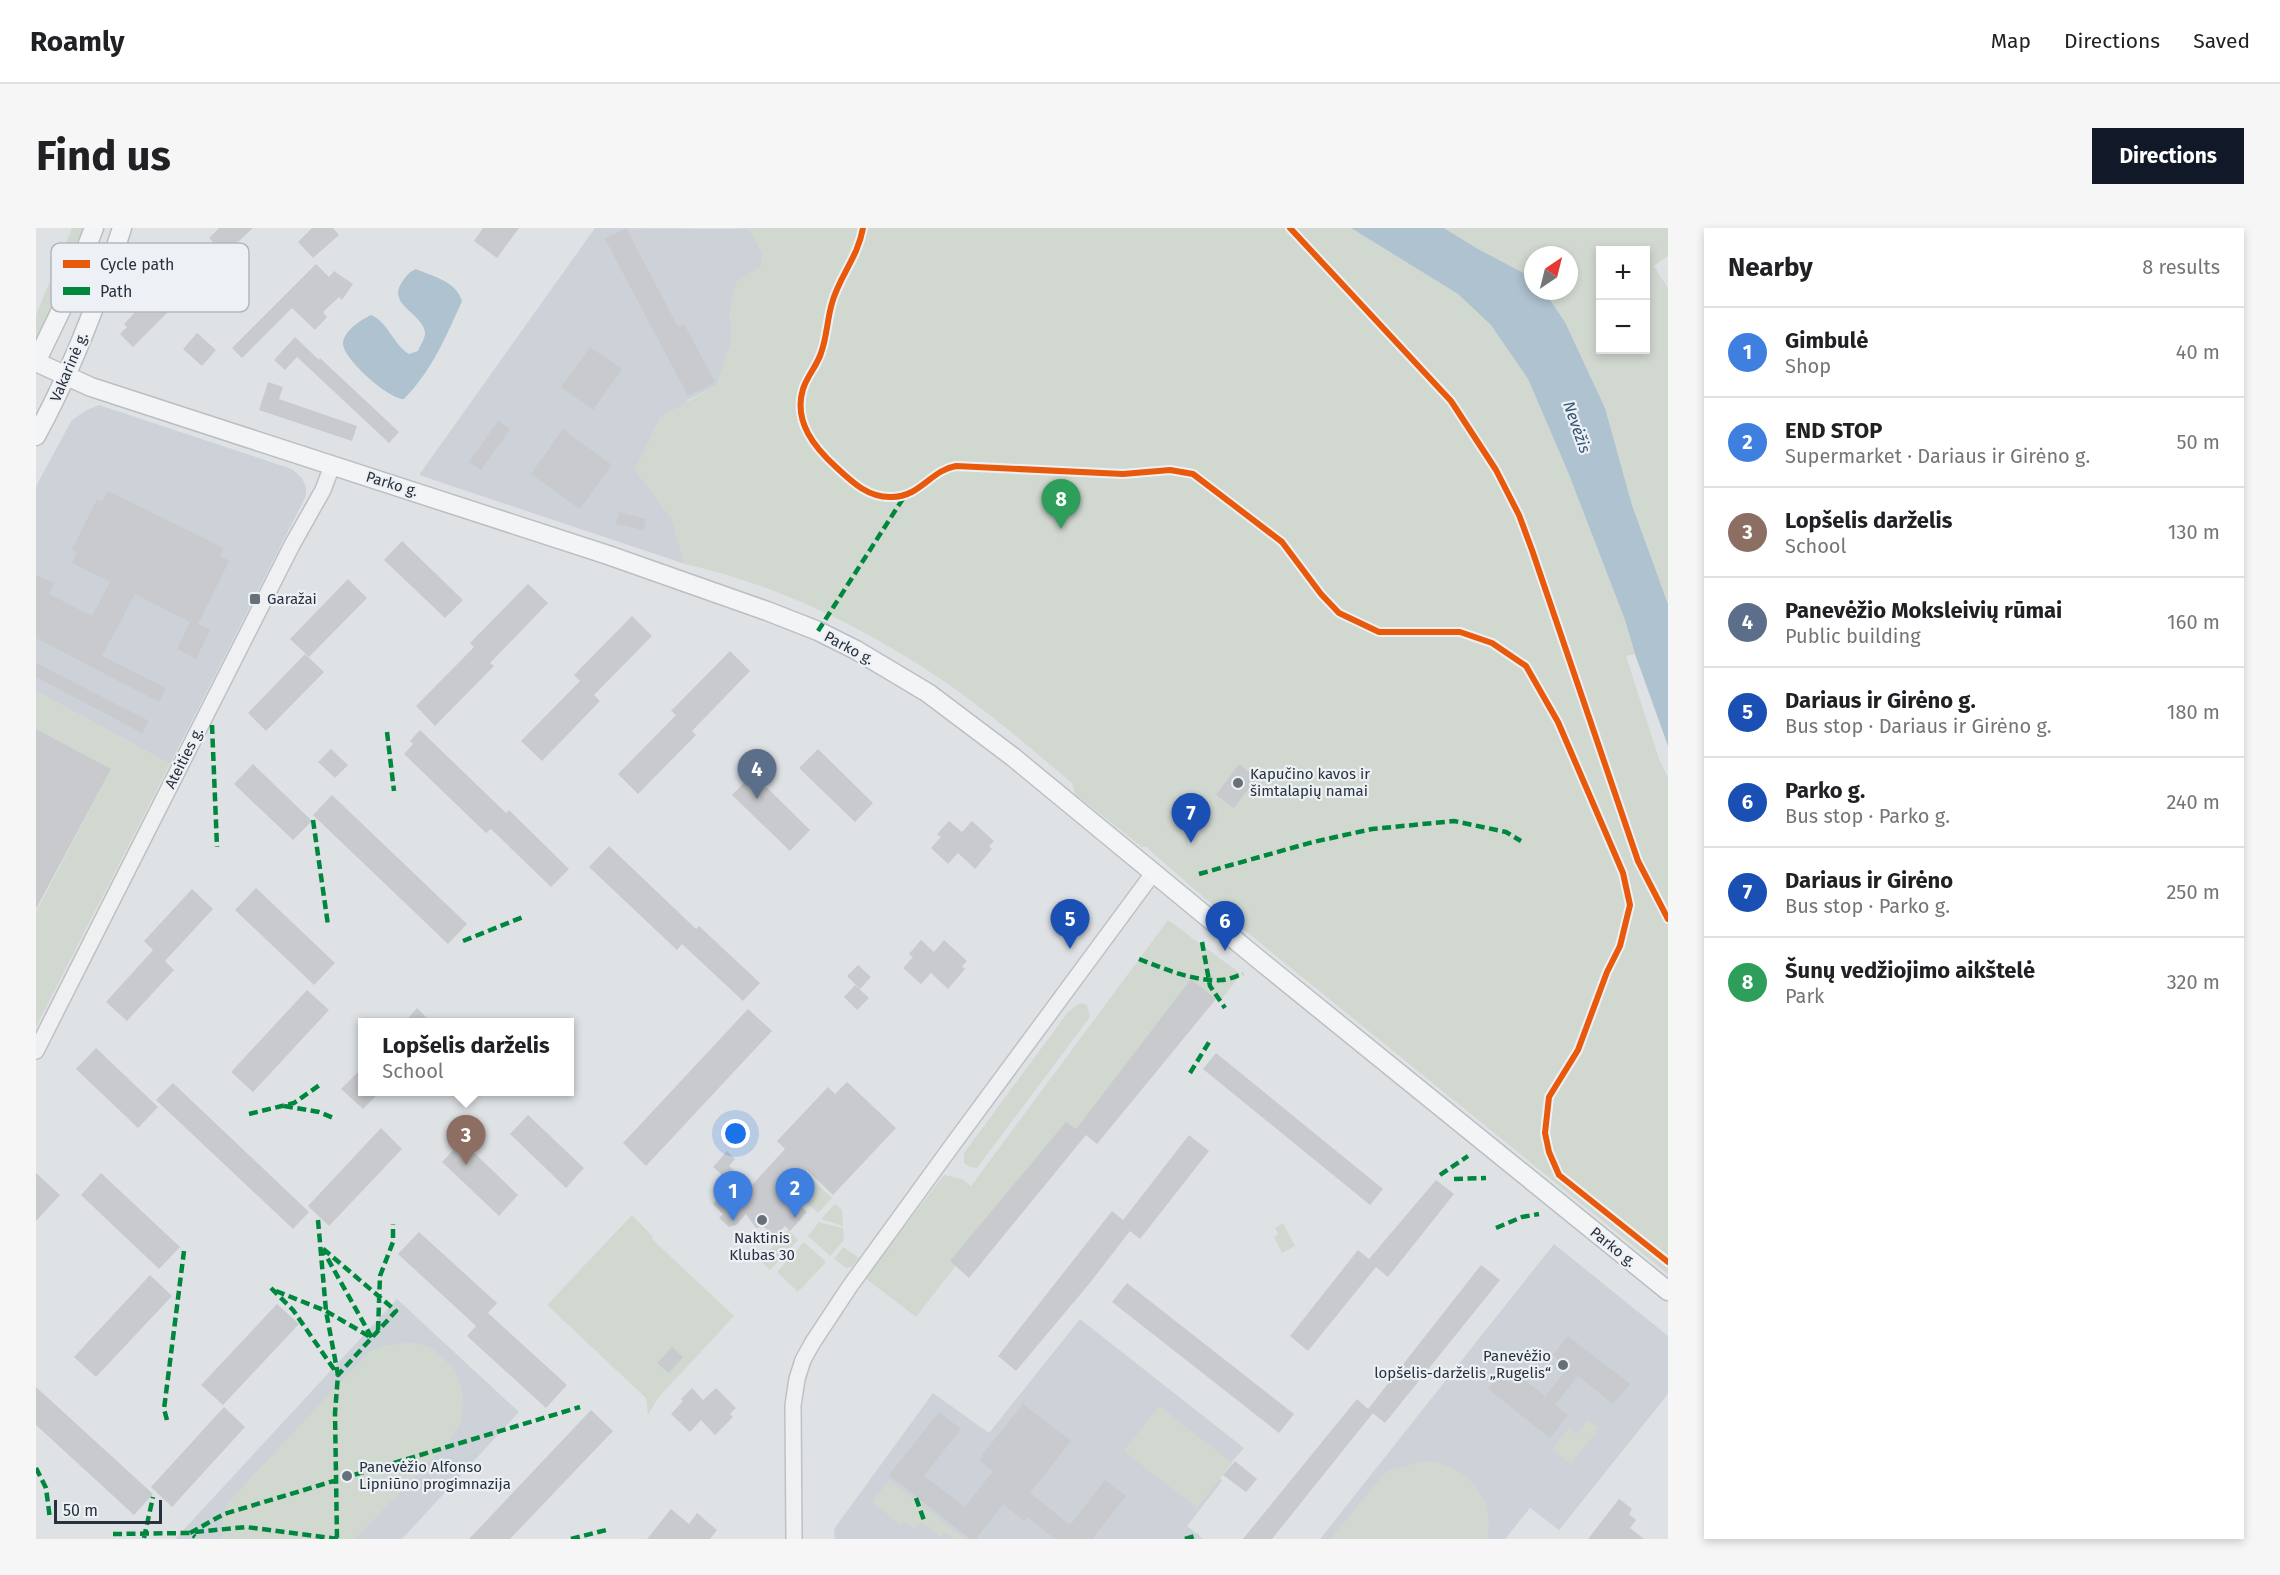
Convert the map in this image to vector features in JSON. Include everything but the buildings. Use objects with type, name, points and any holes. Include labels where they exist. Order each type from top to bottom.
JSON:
[{"type":"main road","name":"Vakarinė g.","points":[[88,243],[94,228]]},
{"type":"main road","name":"Vakarinė g.","points":[[117,243],[123,228]]},
{"type":"main road","name":"Vakarinė g.","points":[[36,362],[60,312]]},
{"type":"main road","name":"Vakarinė g.","points":[[36,436],[66,376],[91,312]]},
{"type":"main road","name":"Parko g.","points":[[36,362],[91,387],[608,555],[767,611],[828,636],[928,693],[1013,757],[1668,1291]]},
{"type":"street","name":"Ateities g.","points":[[36,1051],[292,545],[323,490],[332,466]]},
{"type":"street","points":[[794,1539],[793,1405],[803,1360],[850,1286],[1154,872]]},
{"type":"shaded area","points":[[72,228],[86,228],[80,243],[66,243]]},
{"type":"shaded area","points":[[595,228],[749,229],[763,253],[761,266],[730,311],[732,340],[717,385],[688,400],[635,469],[672,519],[685,564],[419,475]]},
{"type":"shaded area","points":[[726,228],[1351,228],[1458,294],[1491,325],[1528,379],[1568,472],[1625,620],[1635,654],[1626,656],[1659,759],[1668,777],[1668,1274],[1201,895],[1146,847],[1142,847],[1075,794],[1072,783],[970,700],[905,656],[834,617],[760,586],[685,564],[672,519],[635,469],[660,417],[717,385],[732,340],[730,311],[736,282],[761,266],[763,253],[749,229]]},
{"type":"shaded area","points":[[1444,228],[1668,228],[1668,256],[1654,266],[1668,288],[1668,604],[1632,505],[1605,408],[1565,322],[1550,300],[1578,300],[1578,246],[1524,246],[1524,273]]},
{"type":"shaded area","points":[[51,279],[51,312],[36,341],[36,315]]},
{"type":"shaded area","points":[[99,405],[292,469],[302,478],[306,487],[306,496],[170,764],[36,691],[36,486],[72,420]]},
{"type":"shaded area","points":[[36,691],[170,764],[36,1027],[36,912],[111,769],[36,729]]},
{"type":"shaded area","points":[[1168,920],[1241,974],[1220,1002],[1191,980],[1076,1129],[1066,1123],[916,1317],[865,1278],[944,1175],[962,1179],[971,1186]]},
{"type":"shaded area","points":[[1080,1003],[1087,1005],[1090,1017],[977,1168],[964,1163],[964,1153],[1068,1012]]},
{"type":"shaded area","points":[[806,1173],[832,1198],[818,1213],[792,1189]]},
{"type":"shaded area","points":[[835,1204],[842,1210],[843,1226],[821,1219]]},
{"type":"shaded area","points":[[632,1215],[653,1237],[652,1239],[734,1316],[658,1398],[648,1415],[646,1398],[547,1305]]},
{"type":"shaded area","points":[[819,1222],[843,1228],[844,1240],[830,1256],[808,1236]]},
{"type":"shaded area","points":[[1283,1223],[1295,1246],[1282,1253],[1274,1237],[1278,1234],[1275,1228]]},
{"type":"shaded area","points":[[788,1230],[798,1240],[770,1270],[760,1260]]},
{"type":"shaded area","points":[[804,1242],[826,1262],[798,1292],[777,1272]]},
{"type":"shaded area","name":"Panevėžio lopšelis-darželis „Rugelis“","points":[[1554,1244],[1668,1336],[1668,1394],[1559,1530],[1530,1508],[1505,1539],[1320,1539]]},
{"type":"shaded area","points":[[843,1247],[859,1258],[852,1267],[846,1268],[834,1259]]},
{"type":"shaded area","name":"Panevėžio Alfonso Lipniūno progimnazija","points":[[397,1299],[519,1412],[402,1539],[175,1539]]},
{"type":"shaded area","points":[[1080,1319],[1244,1448],[1219,1477],[1222,1481],[1187,1526],[1203,1539],[835,1539],[834,1529],[933,1393],[989,1433]]},
{"type":"shaded area","name":"Panevėžio Alfonso Lipniūno progimnazija","points":[[419,1343],[432,1348],[455,1370],[463,1395],[461,1423],[448,1442],[355,1539],[222,1539],[223,1518],[229,1501],[370,1351],[383,1346]]},
{"type":"shaded area","points":[[1159,1406],[1232,1463],[1197,1508],[1124,1451]]},
{"type":"shaded area","points":[[1588,1420],[1599,1428],[1571,1464],[1552,1450],[1569,1428],[1577,1434]]},
{"type":"shaded area","points":[[1425,1461],[1453,1469],[1475,1486],[1487,1510],[1489,1524],[1487,1539],[1330,1539],[1387,1471]]},
{"type":"shaded area","points":[[889,1480],[964,1539],[955,1539],[945,1532],[941,1537],[921,1521],[914,1529],[904,1521],[901,1525],[872,1502]]},
{"type":"water","name":"Nevėžis","points":[[1351,228],[1444,228],[1524,273],[1524,300],[1550,300],[1565,322],[1605,408],[1632,505],[1668,604],[1668,746],[1625,620],[1568,472],[1528,379],[1491,325],[1458,294]]},
{"type":"water","points":[[416,269],[450,284],[462,301],[430,365],[404,399],[389,393],[359,369],[345,351],[343,344],[349,330],[371,315],[382,323],[403,350],[409,354],[418,351],[425,335],[423,326],[402,303],[398,290],[407,276]]},
{"type":"marked path","points":[[818,631],[904,497]]},
{"type":"marked path","points":[[212,725],[217,847]]},
{"type":"marked path","points":[[387,732],[394,791]]},
{"type":"marked path","points":[[313,820],[328,925]]},
{"type":"marked path","points":[[1199,874],[1313,842],[1372,829],[1454,821],[1506,832],[1521,841]]},
{"type":"marked path","points":[[463,941],[523,917]]},
{"type":"marked path","points":[[1202,942],[1210,986],[1225,1008]]},
{"type":"marked path","points":[[1139,959],[1200,979],[1224,980],[1243,974]]},
{"type":"marked path","points":[[1190,1073],[1211,1039]]},
{"type":"marked path","points":[[249,1114],[294,1103],[321,1084]]},
{"type":"marked path","points":[[284,1106],[319,1112],[336,1119]]},
{"type":"marked path","points":[[1440,1175],[1468,1156]]},
{"type":"marked path","points":[[1454,1179],[1486,1178]]},
{"type":"marked path","points":[[1496,1228],[1522,1217],[1539,1214]]},
{"type":"marked path","points":[[318,1220],[326,1311],[338,1375],[335,1413],[337,1539]]},
{"type":"marked path","points":[[378,1330],[380,1276],[393,1242],[393,1224]]},
{"type":"marked path","points":[[271,1288],[293,1310],[338,1375],[396,1311],[321,1247]]},
{"type":"marked path","points":[[167,1420],[164,1409],[184,1251]]},
{"type":"marked path","points":[[276,1291],[326,1311],[372,1338],[324,1252]]},
{"type":"marked path","points":[[190,1533],[224,1514],[580,1407]]},
{"type":"marked path","points":[[36,1468],[46,1488],[50,1519]]},
{"type":"marked path","points":[[144,1538],[153,1497]]},
{"type":"marked path","points":[[916,1498],[925,1523]]},
{"type":"marked path","points":[[195,1532],[246,1527],[338,1539]]},
{"type":"marked path","points":[[571,1539],[610,1529]]},
{"type":"marked path","points":[[113,1534],[190,1533],[195,1537]]},
{"type":"marked path","points":[[1185,1539],[1198,1535]]},
{"type":"cycle path","points":[[863,228],[857,248],[835,294],[823,347],[805,384],[801,401],[804,423],[814,443],[849,479],[862,488],[884,497],[902,496],[947,468],[956,466],[1123,474],[1170,470],[1193,474],[1282,542],[1321,594],[1339,613],[1379,632],[1460,632],[1492,643],[1526,666],[1558,722],[1623,873],[1630,905],[1620,946],[1607,972],[1578,1050],[1549,1097],[1545,1133],[1549,1152],[1559,1175],[1668,1262]]},
{"type":"cycle path","points":[[1290,228],[1451,401],[1496,470],[1519,515],[1532,550],[1638,861],[1668,919]]},
{"type":"place","name":"Šunų vedžiojimo aikštelė","points":[[1061,529]]},
{"type":"place","name":"Garažai","points":[[255,599]]},
{"type":"place","name":"Kapučino kavos ir šimtalapių namai","points":[[1238,783]]},
{"type":"place","name":"Panevėžio Moksleivių rūmai","points":[[757,799]]},
{"type":"place","name":"Dariaus ir Girėno","points":[[1191,843]]},
{"type":"place","name":"Dariaus ir Girėno g.","points":[[1070,949]]},
{"type":"place","name":"Parko g.","points":[[1225,951]]},
{"type":"place","name":"Lopšelis darželis","points":[[466,1165]]},
{"type":"place","name":"END STOP","points":[[795,1218]]},
{"type":"place","name":"Naktinis Klubas 30","points":[[762,1220]]},
{"type":"place","name":"Gimbulė","points":[[733,1221]]},
{"type":"place","name":"Panevėžio lopšelis-darželis „Rugelis“","points":[[1563,1365]]},
{"type":"place","name":"Panevėžio Alfonso Lipniūno progimnazija","points":[[347,1476]]}]
